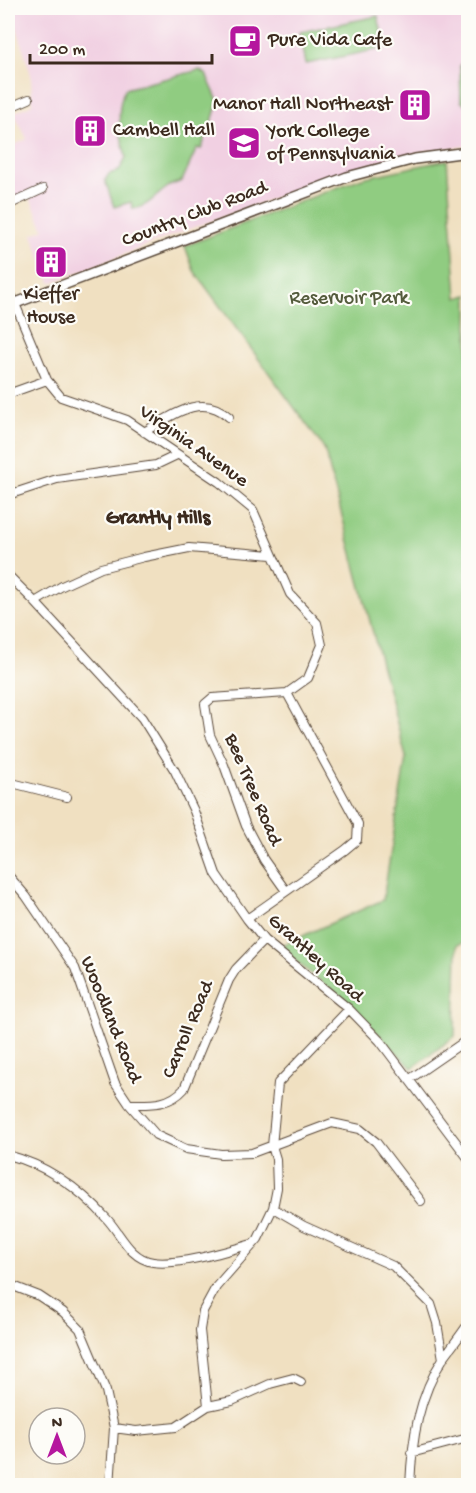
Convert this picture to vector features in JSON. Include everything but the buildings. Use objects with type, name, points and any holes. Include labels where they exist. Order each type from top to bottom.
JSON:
[{"type":"main road","name":"Country Club Road","points":[[11,305],[347,177],[415,159],[468,152]]},
{"type":"street","points":[[8,108],[29,99]]},
{"type":"street","points":[[8,205],[43,189]]},
{"type":"street","name":"Virginia Avenue","points":[[8,287],[11,305],[47,380],[61,397],[127,420],[219,482],[253,510],[290,594],[317,623],[322,645],[308,678],[288,693]]},
{"type":"street","points":[[8,394],[47,380]]},
{"type":"street","points":[[144,432],[187,407],[211,406],[229,417]]},
{"type":"street","points":[[8,495],[57,479],[156,465],[177,455]]},
{"type":"street","points":[[35,602],[62,586],[101,568],[189,548],[272,555]]},
{"type":"street","name":"Grantley Road","points":[[8,575],[142,718],[175,771],[194,811],[216,874],[247,919],[264,940],[349,1009],[380,1041],[468,1158]]},
{"type":"street","points":[[247,919],[357,840],[358,824],[288,693]]},
{"type":"street","name":"Bee Tree Road","points":[[286,891],[264,860],[246,826],[224,765],[210,735],[205,704],[212,698],[288,693]]},
{"type":"street","points":[[8,782],[67,797]]},
{"type":"street","name":"Woodland Road","points":[[8,875],[26,896],[75,968],[115,1083],[129,1104],[156,1135],[186,1149],[221,1154],[242,1154],[252,1153],[332,1123],[360,1129],[376,1142],[421,1201]]},
{"type":"street","name":"Carroll Road","points":[[129,1104],[161,1104],[176,1097],[184,1089],[229,980],[236,969],[264,940]]},
{"type":"street","points":[[208,1406],[200,1330],[203,1311],[216,1287],[254,1244],[273,1208],[277,1188],[276,1159],[272,1146],[278,1083],[349,1009]]},
{"type":"street","points":[[410,1079],[468,1039]]},
{"type":"street","points":[[8,1155],[29,1161],[63,1179],[107,1219],[134,1254],[152,1262],[198,1257],[254,1244]]},
{"type":"street","points":[[273,1208],[304,1226],[393,1266],[431,1304],[437,1323],[443,1359]]},
{"type":"street","points":[[8,1284],[39,1296],[63,1312],[80,1329],[106,1390],[114,1428],[110,1485]]},
{"type":"street","points":[[410,1485],[411,1453],[422,1402],[443,1359],[468,1324]]},
{"type":"street","points":[[114,1428],[136,1431],[176,1427],[208,1406],[232,1401],[270,1384],[293,1378],[301,1382]]},
{"type":"street","points":[[411,1453],[468,1438]]},
{"type":"shaded area","name":"York College of Pennsylvania","points":[[11,8],[468,8],[468,146],[425,151],[359,167],[189,229],[51,283],[32,235],[44,229],[29,196],[14,202],[8,187],[8,148],[27,139],[14,113],[32,104],[31,75]]},
{"type":"green space","points":[[467,8],[468,105],[465,105],[461,101],[460,65],[466,59]]},
{"type":"green space","points":[[378,16],[385,48],[306,64],[300,32]]},
{"type":"green space","points":[[199,70],[206,74],[218,101],[201,149],[197,148],[182,181],[170,186],[138,208],[133,209],[131,202],[114,207],[105,180],[109,174],[119,171],[126,157],[120,132],[119,114],[125,89]]},
{"type":"green space","name":"Reservoir Park","points":[[447,160],[457,298],[468,295],[468,941],[457,945],[455,1036],[412,1068],[349,1004],[278,947],[383,900],[406,757],[324,448],[194,271],[185,246],[362,178]]},
{"type":"place","name":"Pure Vida Cafe","points":[[245,41]]},
{"type":"place","name":"Manor Hall Northeast","points":[[415,105]]},
{"type":"place","name":"Cambell Hall","points":[[90,131]]},
{"type":"place","name":"York College of Pennsylvania","points":[[244,143]]},
{"type":"place","name":"Kieffer House","points":[[51,262]]},
{"type":"district","name":"Grantly Hills","points":[[158,519]]}]
